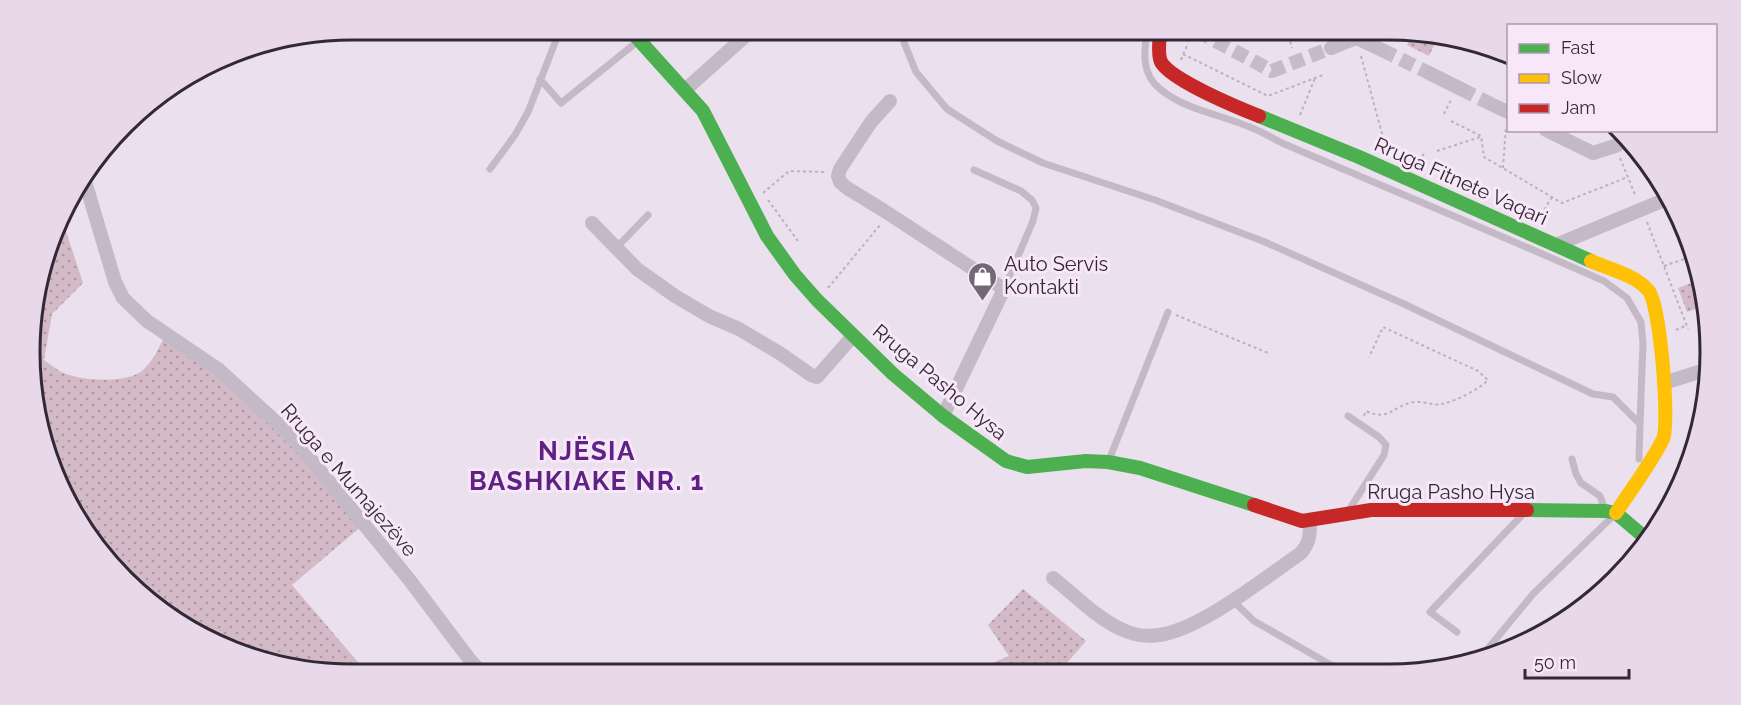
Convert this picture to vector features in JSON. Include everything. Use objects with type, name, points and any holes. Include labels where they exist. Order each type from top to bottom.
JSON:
[{"type":"main road","name":"Rruga Pasho Hysa","points":[[640,40],[686,90],[709,121],[771,244],[817,300],[893,374],[943,416],[991,452],[1016,466],[1028,467],[1086,461],[1108,462],[1140,468],[1310,522],[1393,509],[1611,512]]},
{"type":"main road","name":"Rruga Fitnete Vaqari","points":[[1160,40],[1159,55],[1162,64],[1178,78],[1251,113],[1392,172],[1641,282],[1652,292],[1658,322],[1664,383]]},
{"type":"main road","points":[[1642,535],[1611,512],[1664,437],[1664,383]]},
{"type":"street","points":[[686,90],[741,40]]},
{"type":"street","points":[[1331,48],[1351,40]]},
{"type":"street","points":[[1360,40],[1382,50]]},
{"type":"street","points":[[1431,74],[1461,89]]},
{"type":"street","points":[[890,101],[840,169],[838,176],[840,182],[1004,289],[943,416]]},
{"type":"street","points":[[1550,132],[1593,153],[1618,145]]},
{"type":"street","name":"Rruga e Mumajezëve","points":[[87,188],[115,282],[123,298],[147,321],[218,369],[291,437],[402,571],[474,664]]},
{"type":"street","points":[[1556,244],[1661,201]]},
{"type":"street","points":[[592,223],[637,269],[675,296],[781,354],[811,375],[817,377],[853,336]]},
{"type":"street","points":[[1664,383],[1700,372]]},
{"type":"street","points":[[1053,578],[1105,620],[1122,630],[1139,635],[1159,635],[1202,620],[1301,553],[1308,545],[1310,522]]},
{"type":"lane","points":[[490,169],[515,135],[528,112],[556,40]]},
{"type":"lane","points":[[540,79],[561,103],[630,40]]},
{"type":"lane","points":[[903,40],[916,72],[947,109],[997,141],[1043,163],[1155,200],[1265,242],[1593,394],[1613,397],[1640,424]]},
{"type":"lane","points":[[1146,40],[1144,52],[1149,77],[1167,94],[1604,281],[1627,298],[1641,322],[1643,343],[1639,459]]},
{"type":"lane","points":[[1167,94],[1178,78]]},
{"type":"lane","points":[[974,170],[1021,191],[1032,200],[1036,208],[1033,221],[1004,289]]},
{"type":"lane","points":[[616,248],[648,215]]},
{"type":"lane","points":[[1108,462],[1168,312]]},
{"type":"lane","points":[[1346,515],[1384,455],[1386,445],[1348,416]]},
{"type":"lane","points":[[1488,648],[1533,594],[1611,512],[1600,496],[1581,483],[1572,459]]},
{"type":"lane","points":[[1457,632],[1431,612],[1525,511]]},
{"type":"lane","points":[[1232,600],[1254,621],[1329,664]]},
{"type":"path","points":[[1290,40],[1292,48]]},
{"type":"path","points":[[1183,54],[1268,96],[1323,75]]},
{"type":"path","points":[[1362,62],[1392,172]]},
{"type":"path","points":[[1301,114],[1315,78]]},
{"type":"path","points":[[1444,114],[1451,100]]},
{"type":"path","points":[[1503,168],[1504,110]]},
{"type":"path","points":[[1451,121],[1480,136]]},
{"type":"path","points":[[1480,136],[1484,157],[1562,202],[1628,177]]},
{"type":"path","points":[[1437,151],[1480,136]]},
{"type":"path","points":[[1418,166],[1425,151]]},
{"type":"path","points":[[1624,168],[1688,328]]},
{"type":"path","points":[[762,193],[789,171],[826,172],[838,176]]},
{"type":"path","points":[[1536,223],[1552,197]]},
{"type":"path","points":[[817,300],[889,214]]},
{"type":"path","points":[[1664,266],[1686,258]]},
{"type":"path","points":[[1168,312],[1268,353]]},
{"type":"path","points":[[1360,424],[1366,411],[1377,416],[1390,414],[1401,406],[1414,402],[1441,405],[1479,388],[1488,380],[1478,371],[1383,327],[1369,357]]},
{"type":"shaded area","points":[[1409,41],[1435,44],[1429,56],[1407,45]]},
{"type":"shaded area","points":[[66,230],[83,283],[52,314],[44,360],[56,369],[72,376],[105,380],[127,378],[147,366],[166,334],[247,397],[363,525],[292,585],[360,664],[312,662],[272,654],[233,641],[196,623],[163,600],[132,573],[93,526],[64,472],[57,453],[46,413],[41,373],[41,332],[46,292]]},
{"type":"shaded area","points":[[1693,283],[1697,308],[1687,312],[1678,288]]},
{"type":"shaded area","points":[[1023,589],[1086,641],[1066,664],[990,664],[1009,656],[988,625]]},
{"type":"tunnel","points":[[1214,40],[1272,71],[1331,48]]},
{"type":"tunnel","points":[[1382,50],[1431,74]]},
{"type":"tunnel","points":[[1461,89],[1495,106]]},
{"type":"traffic: fast","points":[[639,40],[703,111],[767,236],[795,275],[817,300],[893,374],[943,416],[1006,461],[1027,467],[1086,461],[1108,462],[1140,468],[1254,505]]},
{"type":"traffic: fast","points":[[1259,116],[1359,157],[1591,261]]},
{"type":"traffic: fast","points":[[1527,510],[1616,513],[1642,535]]},
{"type":"traffic: slow","points":[[1591,261],[1629,276],[1648,290],[1656,316],[1663,363],[1665,411],[1663,439],[1616,513]]},
{"type":"traffic: jam","points":[[1160,40],[1161,62],[1167,69],[1206,93],[1259,116]]},
{"type":"traffic: jam","points":[[1254,505],[1302,521],[1371,510],[1527,510]]},
{"type":"place","name":"Auto Servis Kontakti","points":[[983,302]]},
{"type":"district","name":"NJËSIA BASHKIAKE NR. 1","points":[[587,466]]}]
